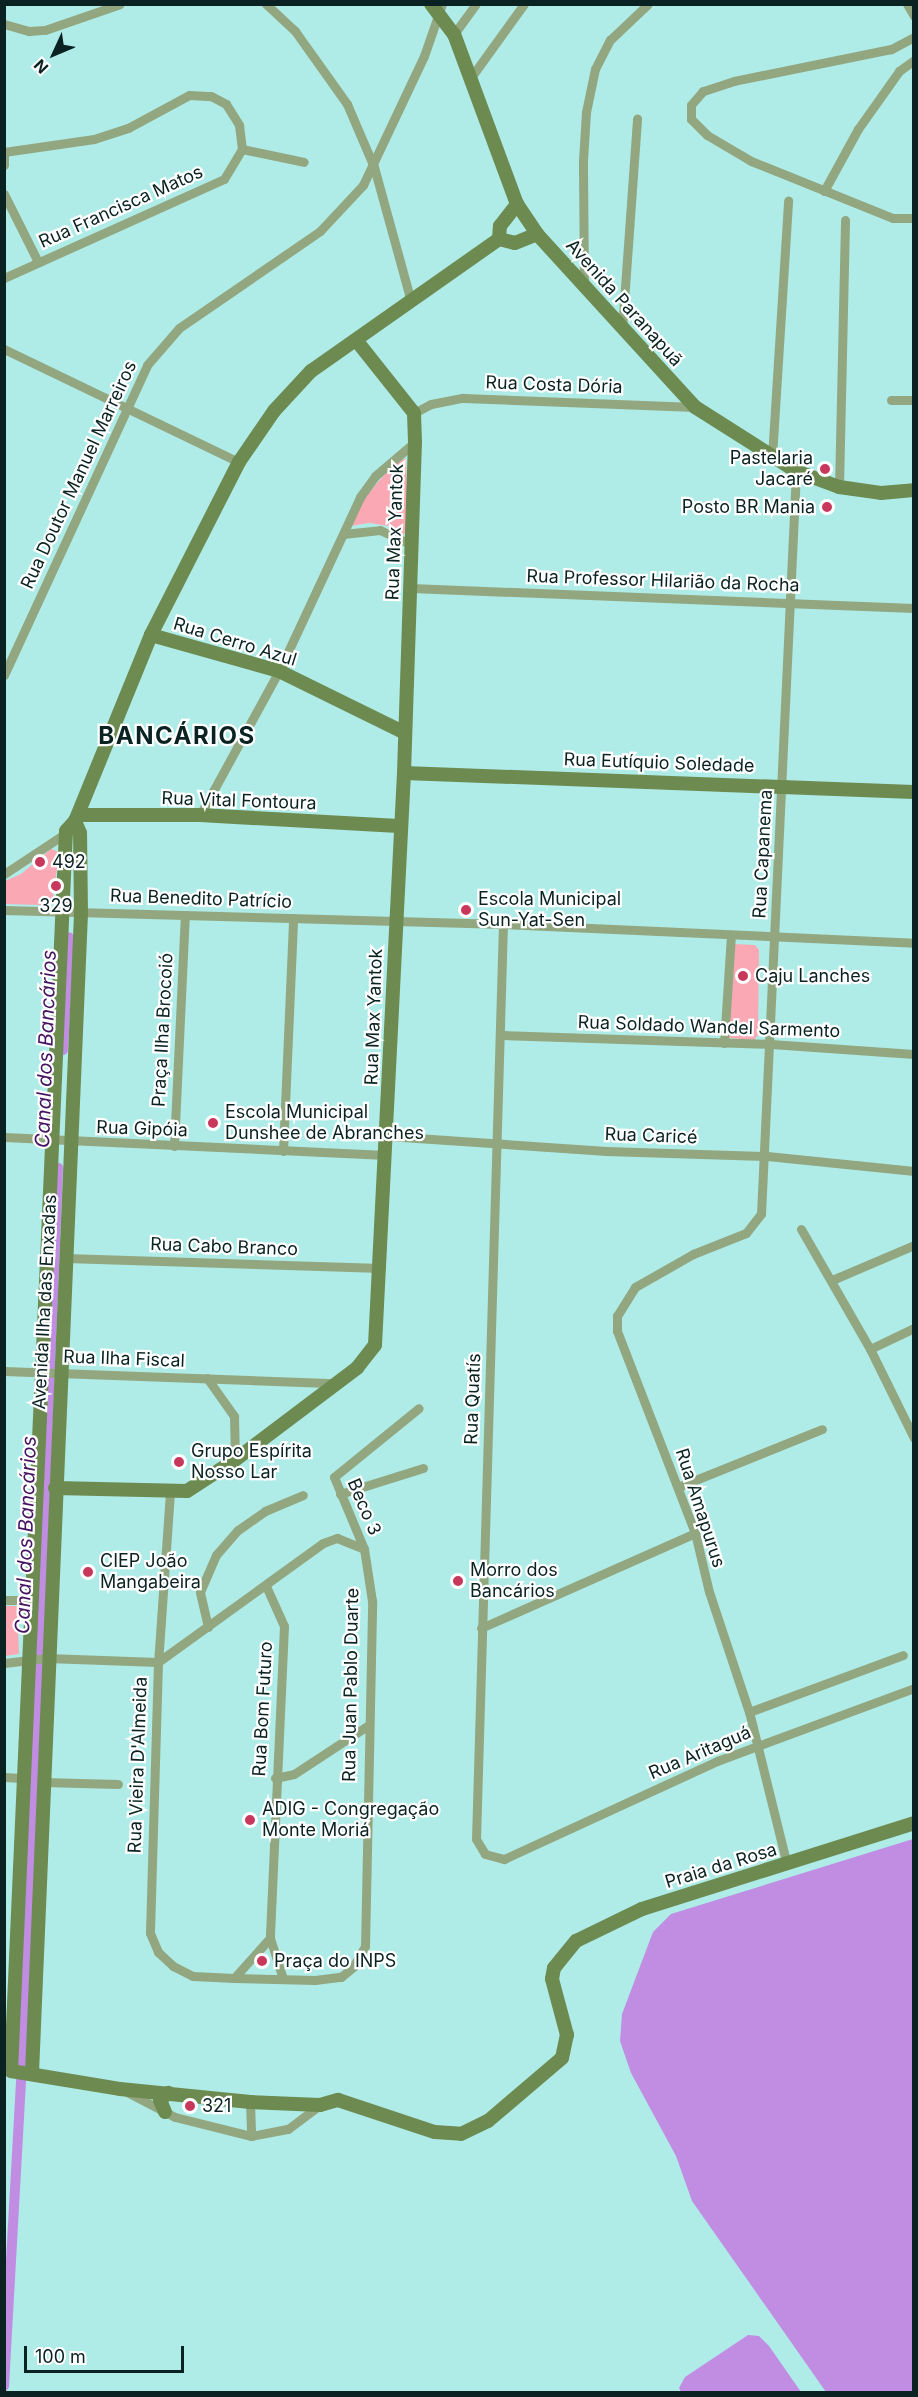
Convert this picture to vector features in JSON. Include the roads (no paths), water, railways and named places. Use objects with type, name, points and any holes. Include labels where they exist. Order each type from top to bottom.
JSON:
[{"type":"street","points":[[4,24],[29,31],[45,30],[120,4]]},
{"type":"street","points":[[266,4],[295,31],[347,104],[374,167],[411,301]]},
{"type":"street","points":[[454,34],[476,4]]},
{"type":"street","points":[[472,76],[524,4]]},
{"type":"street","points":[[584,284],[583,161],[586,112],[595,69],[610,40],[648,4]]},
{"type":"street","points":[[907,4],[914,16]]},
{"type":"street","name":"Rua Doutor Manuel Marreiros","points":[[4,675],[124,409],[147,364],[179,328],[320,231],[340,212],[374,167],[438,8]]},
{"type":"street","name":"Avenida Paranapuã","points":[[438,8],[454,34],[472,76],[517,204],[537,234],[584,284],[621,329],[695,407],[796,471],[839,487],[881,493],[914,490]]},
{"type":"street","points":[[914,37],[891,49],[702,91],[691,105],[692,119],[707,135],[751,161],[893,218],[914,218]]},
{"type":"street","points":[[824,191],[858,129],[899,71],[914,60]]},
{"type":"street","points":[[4,165],[4,153],[94,139],[128,128],[189,95],[211,96],[226,104],[239,125],[242,149],[304,162]]},
{"type":"street","points":[[621,329],[637,119]]},
{"type":"street","name":"Rua Francisca Matos","points":[[4,278],[224,180],[242,149]]},
{"type":"street","points":[[4,194],[38,262]]},
{"type":"street","points":[[771,457],[788,200]]},
{"type":"street","points":[[499,239],[500,226],[517,204]]},
{"type":"street","points":[[839,487],[845,220]]},
{"type":"street","points":[[4,874],[75,825],[151,635],[239,462],[274,411],[296,387],[356,340],[499,239],[515,243],[537,234]]},
{"type":"street","points":[[356,340],[414,413]]},
{"type":"street","points":[[4,349],[124,409],[239,462]]},
{"type":"street","name":"Rua Costa Dória","points":[[414,413],[431,404],[463,398],[695,407]]},
{"type":"street","points":[[891,400],[914,400]]},
{"type":"street","name":"Rua Max Yantok","points":[[55,1488],[170,1492],[200,1485],[364,1363],[375,1345],[381,1268],[399,826],[404,773],[411,588],[414,413]]},
{"type":"street","points":[[200,815],[279,671],[343,534],[375,476],[415,442]]},
{"type":"street","name":"Rua Capanema","points":[[746,1233],[762,1214],[767,1156],[796,471]]},
{"type":"street","points":[[343,534],[380,530],[412,546]]},
{"type":"street","name":"Rua Professor Hilarião da Rocha","points":[[411,588],[914,608]]},
{"type":"street","name":"Rua Cerro Azul","points":[[151,635],[279,671],[405,733]]},
{"type":"street","name":"Rua Eutíquio Soledade","points":[[404,773],[783,785],[914,792]]},
{"type":"street","name":"Rua Vital Fontoura","points":[[75,825],[200,815],[399,826]]},
{"type":"street","name":"Avenida Ilha das Enxadas","points":[[32,2073],[55,1488],[51,1373],[52,1141],[62,910],[75,825]]},
{"type":"street","name":"Avenida Ilha das Enxadas","points":[[10,2072],[33,1599],[51,1373],[65,1258],[81,912],[75,825]]},
{"type":"street","name":"Rua Benedito Patrício","points":[[4,910],[503,924],[775,939],[914,943]]},
{"type":"street","name":"Praça Ilha Brocoió","points":[[174,1146],[184,916]]},
{"type":"street","points":[[283,1151],[293,918]]},
{"type":"street","name":"Rua Quatís","points":[[503,924],[503,1035],[481,1628],[476,1839],[486,1854],[504,1859]]},
{"type":"street","points":[[724,1043],[731,936]]},
{"type":"street","name":"Rua Soldado Wandel Sarmento","points":[[503,1035],[771,1044],[914,1054]]},
{"type":"street","name":"Rua Caricé","points":[[387,1136],[498,1141],[606,1151],[767,1156],[914,1171]]},
{"type":"street","name":"Rua Gipóia","points":[[4,1137],[70,1143],[386,1155]]},
{"type":"street","points":[[801,1228],[870,1348],[914,1438]]},
{"type":"street","name":"Rua Amapurus","points":[[746,1233],[693,1254],[635,1287],[617,1316],[618,1331],[695,1533],[710,1592],[749,1712],[787,1865]]},
{"type":"street","points":[[832,1280],[914,1245]]},
{"type":"street","name":"Rua Cabo Branco","points":[[65,1258],[381,1268]]},
{"type":"street","points":[[870,1348],[914,1328]]},
{"type":"street","name":"Rua Ilha Fiscal","points":[[4,1371],[335,1383]]},
{"type":"street","name":"Rua Ilha Fiscal","points":[[207,1378],[234,1416],[236,1460]]},
{"type":"street","name":"Beco 3","points":[[364,1549],[334,1477],[419,1408]]},
{"type":"street","points":[[678,1487],[822,1429]]},
{"type":"street","points":[[340,1494],[423,1468]]},
{"type":"street","name":"Rua Vieira D'Almeida","points":[[170,1492],[158,1662],[150,1933],[158,1952],[173,1966],[193,1976],[283,1979]]},
{"type":"street","points":[[208,1627],[200,1592],[216,1555],[238,1530],[265,1511],[303,1495]]},
{"type":"street","points":[[481,1628],[695,1533]]},
{"type":"street","points":[[4,1663],[47,1658],[158,1662],[323,1543],[337,1538],[364,1549]]},
{"type":"street","name":"Rua Juan Pablo Duarte","points":[[283,1979],[341,1977],[353,1967],[365,1946],[367,1725],[372,1601],[364,1549]]},
{"type":"street","name":"Rua Bom Futuro","points":[[266,1586],[284,1626],[270,1938],[283,1979]]},
{"type":"street","points":[[4,1600],[33,1599]]},
{"type":"street","points":[[749,1712],[903,1655]]},
{"type":"street","name":"Rua Aritaguá","points":[[504,1859],[717,1761],[914,1688]]},
{"type":"street","points":[[276,1778],[294,1774],[367,1725]]},
{"type":"street","points":[[4,1778],[26,1778]]},
{"type":"street","points":[[42,1782],[118,1784]]},
{"type":"street","name":"Praia da Rosa","points":[[320,2105],[338,2100],[448,2135],[481,2126],[562,2058],[567,2035],[554,1996],[554,1968],[576,1941],[600,1927],[642,1909],[914,1823]]},
{"type":"street","points":[[234,1977],[270,1938]]},
{"type":"street","points":[[10,2072],[32,2073],[120,2089],[250,2102],[320,2105]]},
{"type":"street","points":[[120,2089],[165,2112],[251,2136],[288,2129],[320,2105]]},
{"type":"street","points":[[165,2112],[160,2100],[168,2093]]},
{"type":"street","points":[[250,2102],[251,2136]]},
{"type":"waterway","name":"Canal dos Bancários","points":[[63,1050],[69,937]]},
{"type":"waterway","name":"Canal dos Bancários","points":[[4,2386],[22,2068],[58,1168]]},
{"type":"place","name":"Pastelaria Jacaré","points":[[825,469]]},
{"type":"place","name":"Posto BR Mania","points":[[827,507]]},
{"type":"place","name":"492","points":[[40,862]]},
{"type":"place","name":"329","points":[[56,886]]},
{"type":"place","name":"Escola Municipal Sun-Yat-Sen","points":[[466,910]]},
{"type":"place","name":"Caju Lanches","points":[[743,976]]},
{"type":"place","name":"Escola Municipal Dunshee de Abranches","points":[[213,1123]]},
{"type":"place","name":"Grupo Espírita Nosso Lar","points":[[179,1462]]},
{"type":"place","name":"CIEP João Mangabeira","points":[[88,1572]]},
{"type":"place","name":"Morro dos Bancários","points":[[458,1581]]},
{"type":"place","name":"ADIG - Congregação Monte Moriá","points":[[250,1820]]},
{"type":"place","name":"Praça do INPS","points":[[262,1961]]},
{"type":"place","name":"321","points":[[190,2106]]},
{"type":"district","name":"BANCÁRIOS","points":[[177,736]]}]
